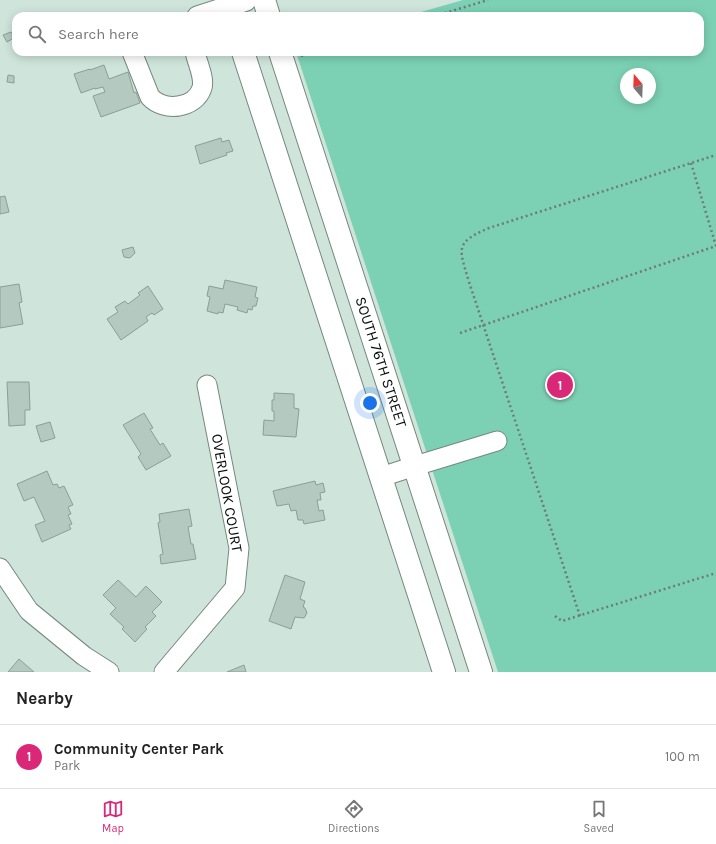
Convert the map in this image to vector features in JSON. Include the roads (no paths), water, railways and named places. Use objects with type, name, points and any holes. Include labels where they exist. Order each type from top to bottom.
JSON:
[{"type":"main road","points":[[264,0],[268,12]]},
{"type":"main road","points":[[244,56],[444,672]]},
{"type":"main road","name":"SOUTH 76TH STREET","points":[[292,56],[414,466],[481,672]]},
{"type":"street","points":[[210,12],[233,5]]},
{"type":"street","points":[[134,56],[150,97],[155,103],[169,107],[184,105],[192,101],[199,94],[202,87],[202,80],[196,56]]},
{"type":"street","name":"OVERLOOK COURT","points":[[164,672],[235,588],[239,548],[207,385]]},
{"type":"street","points":[[381,478],[414,466],[497,441]]},
{"type":"street","points":[[0,568],[30,611],[84,656],[109,672]]},
{"type":"place","name":"Community Center Park","points":[[560,385]]}]
